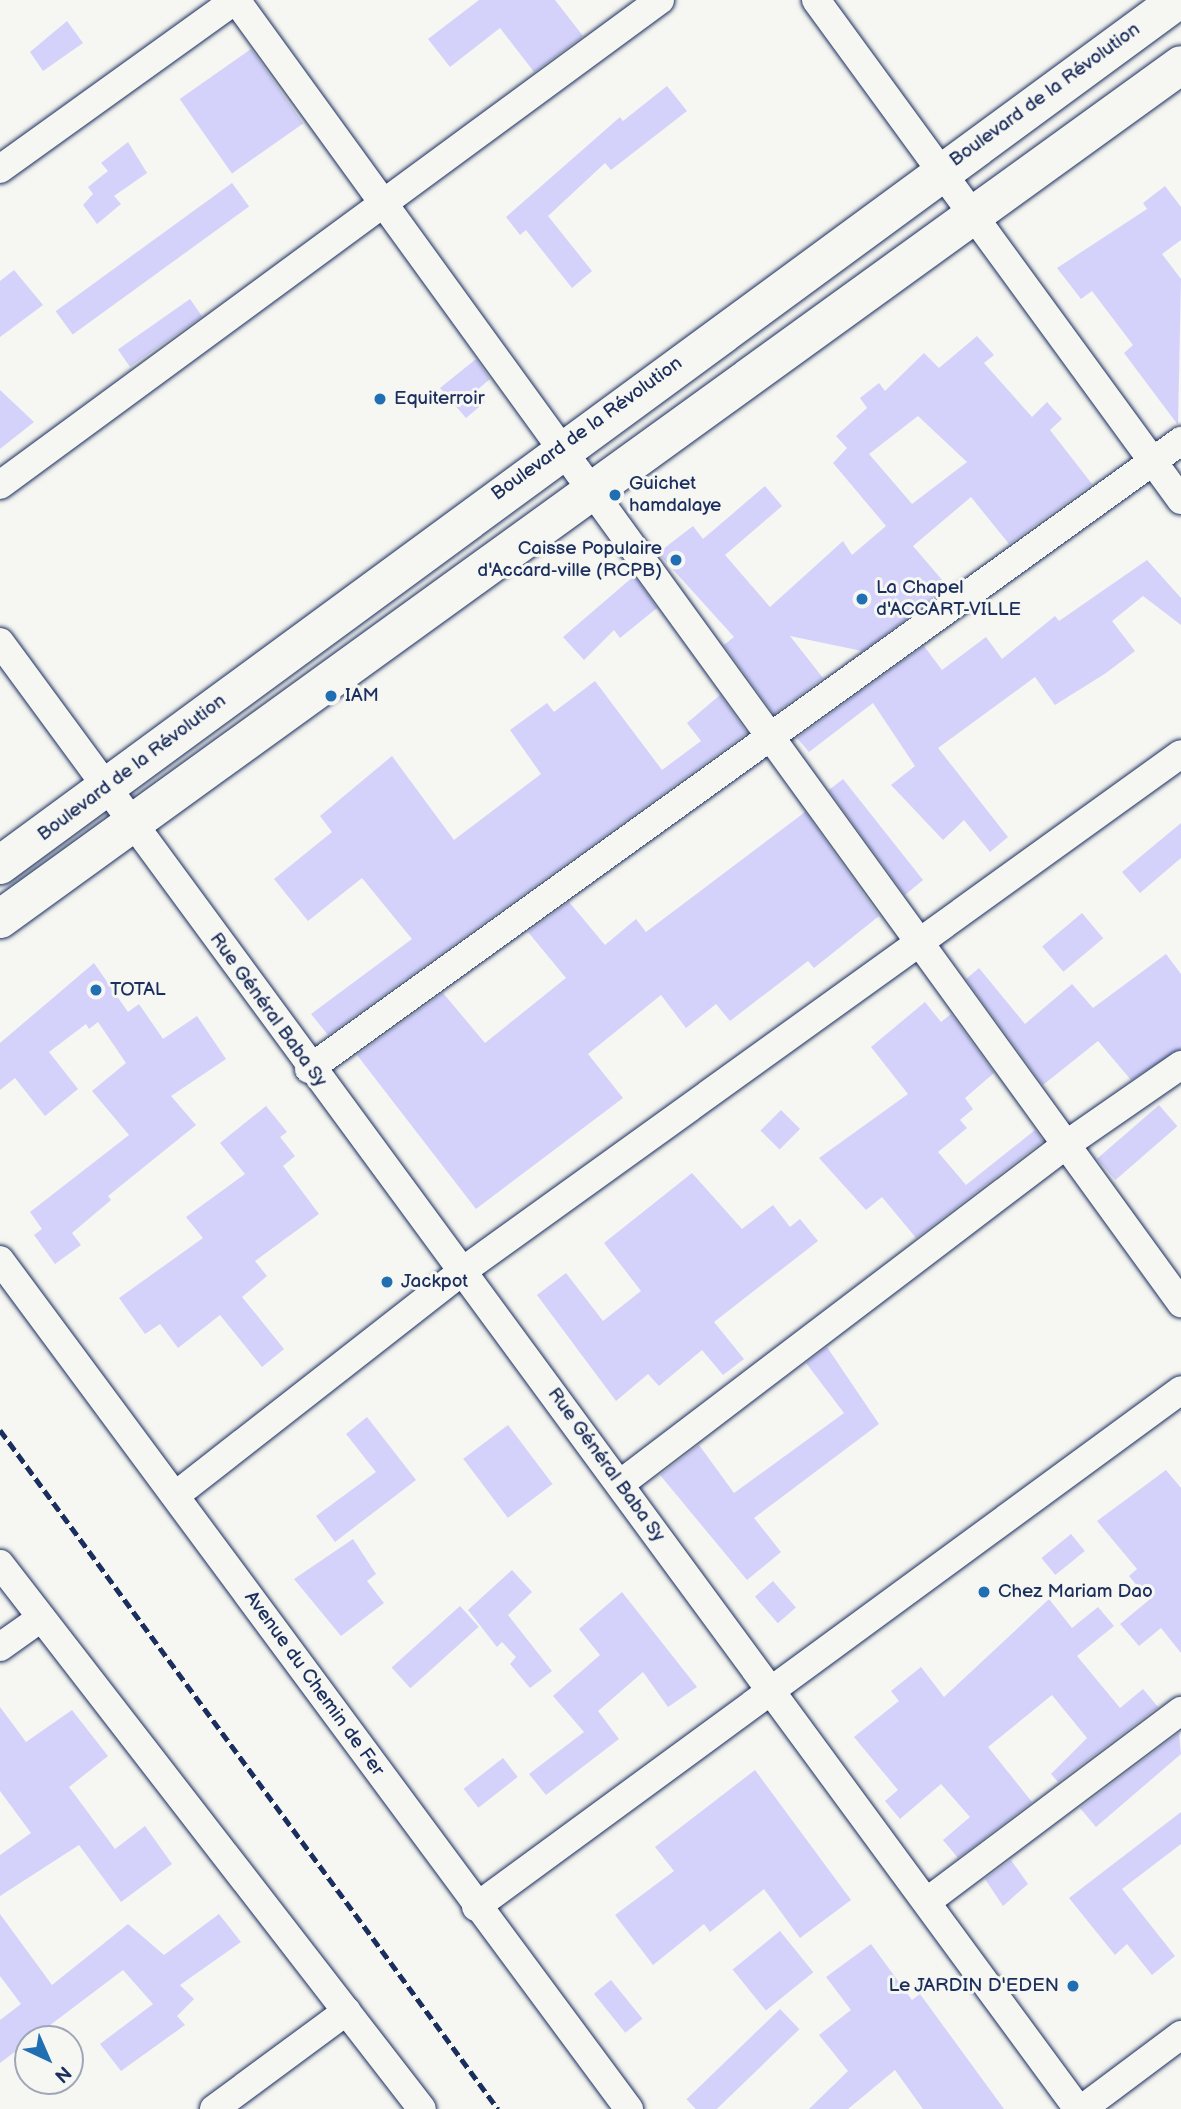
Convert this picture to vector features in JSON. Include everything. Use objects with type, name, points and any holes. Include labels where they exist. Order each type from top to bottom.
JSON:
[{"type":"main road","name":"Boulevard de la Révolution","points":[[0,865],[559,449],[1178,0]]},
{"type":"main road","points":[[0,919],[134,820],[594,495],[972,212],[1181,65]]},
{"type":"street","points":[[0,169],[235,0],[380,205],[924,943],[1181,1303]]},
{"type":"street","points":[[0,485],[660,0]]},
{"type":"street","points":[[816,0],[1181,500]]},
{"type":"street","points":[[309,1069],[1181,441]]},
{"type":"street","name":"Rue Général Baba Sy","points":[[0,642],[134,820],[309,1069],[464,1270],[929,1899],[1080,2109]]},
{"type":"street","points":[[176,1494],[464,1270],[924,943],[1181,754]]},
{"type":"street","points":[[620,1484],[1067,1144],[1181,1065]]},
{"type":"street","name":"Avenue du Chemin de Fer","points":[[0,1260],[176,1494],[476,1907],[628,2109]]},
{"type":"street","points":[[476,1907],[1181,1390]]},
{"type":"street","points":[[0,1564],[422,2109]]},
{"type":"street","points":[[0,1647],[41,1618]]},
{"type":"street","points":[[929,1899],[1181,1711]]},
{"type":"street","points":[[214,2109],[347,2011]]},
{"type":"street","points":[[1080,2109],[1181,2035]]},
{"type":"building","points":[[479,0],[555,0],[583,36],[534,72],[500,28],[450,67],[428,39]]},
{"type":"building","points":[[67,21],[83,43],[43,71],[30,52]]},
{"type":"building","points":[[251,49],[303,124],[232,173],[180,99]]},
{"type":"building","points":[[667,86],[687,111],[611,170],[605,163],[548,216],[592,271],[572,288],[526,230],[520,235],[506,217],[620,117],[623,121]]},
{"type":"building","points":[[128,142],[147,173],[114,196],[121,204],[97,224],[83,205],[93,194],[88,187],[108,171],[101,163]]},
{"type":"building","points":[[232,183],[249,206],[73,335],[56,311]]},
{"type":"building","points":[[1165,186],[1181,207],[1181,240],[1162,254],[1181,279],[1178,425],[1124,353],[1133,345],[1092,291],[1081,299],[1057,268],[1147,209],[1143,203]]},
{"type":"building","points":[[14,270],[43,305],[0,337],[0,281]]},
{"type":"building","points":[[190,299],[202,316],[130,367],[118,349]]},
{"type":"building","points":[[977,336],[994,355],[984,363],[1032,417],[1047,402],[1062,419],[1050,430],[1092,484],[1009,544],[971,497],[913,546],[949,588],[862,651],[790,636],[823,678],[774,714],[724,645],[734,637],[658,553],[693,526],[703,539],[765,486],[782,506],[725,555],[770,607],[843,541],[852,555],[886,526],[833,463],[847,448],[836,436],[867,408],[860,398],[879,383],[885,391],[924,353],[939,368]],"holes":[[[918,416],[967,462],[912,504],[869,454]]]},
{"type":"building","points":[[476,359],[490,379],[476,391],[485,402],[466,418],[440,388]]},
{"type":"building","points":[[0,390],[34,422],[0,449]]},
{"type":"building","points":[[1147,560],[1181,598],[1181,625],[1143,596],[1112,621],[1135,651],[1106,673],[1055,705],[1035,677],[938,748],[1008,837],[990,852],[964,820],[943,840],[891,785],[915,766],[873,703],[809,752],[797,738],[924,646],[942,670],[986,637],[1002,659],[1055,616],[1059,621]]},
{"type":"building","points":[[634,576],[657,608],[620,638],[614,630],[584,660],[563,637]]},
{"type":"building","points":[[595,681],[662,770],[701,741],[687,723],[720,695],[747,733],[328,1035],[311,1014],[412,939],[362,878],[308,921],[274,879],[332,832],[320,816],[392,756],[454,840],[541,774],[510,730],[547,703],[554,712]]},
{"type":"building","points":[[843,779],[923,880],[905,895],[829,790]]},
{"type":"building","points":[[805,812],[879,916],[814,968],[808,961],[730,1021],[716,1004],[686,1028],[661,995],[588,1054],[623,1098],[476,1209],[357,1055],[443,993],[485,1043],[566,978],[528,932],[569,902],[605,945],[636,919],[646,932]]},
{"type":"building","points":[[1181,823],[1181,858],[1140,893],[1122,872]]},
{"type":"building","points":[[1082,913],[1103,938],[1063,972],[1042,946]]},
{"type":"building","points":[[1166,954],[1181,974],[1181,1049],[1131,1080],[1098,1041],[1043,1085],[966,979],[979,968],[1025,1024],[1072,984],[1093,1008]]},
{"type":"building","points":[[94,963],[128,1012],[139,1004],[163,1039],[197,1016],[226,1059],[171,1096],[196,1125],[108,1196],[111,1200],[72,1233],[81,1245],[55,1264],[34,1235],[42,1229],[30,1212],[129,1135],[92,1091],[126,1063],[98,1022],[89,1029],[86,1024],[49,1052],[78,1089],[45,1116],[15,1078],[0,1090],[0,1043]]},
{"type":"building","points":[[925,1002],[941,1022],[951,1014],[994,1073],[965,1098],[973,1109],[960,1120],[967,1128],[938,1152],[966,1185],[1035,1130],[1043,1141],[916,1238],[882,1197],[866,1210],[819,1158],[908,1094],[871,1047]]},
{"type":"building","points":[[1159,1105],[1177,1126],[1115,1180],[1097,1159]]},
{"type":"building","points":[[266,1106],[287,1132],[280,1137],[295,1156],[283,1166],[319,1214],[255,1261],[267,1276],[242,1297],[284,1349],[262,1367],[220,1315],[178,1348],[160,1324],[145,1334],[119,1298],[203,1238],[186,1217],[245,1174],[220,1143]]},
{"type":"building","points":[[781,1110],[800,1129],[780,1150],[760,1131]]},
{"type":"building","points":[[692,1173],[742,1229],[773,1205],[790,1227],[800,1219],[818,1241],[714,1322],[744,1359],[723,1375],[702,1350],[659,1386],[648,1374],[616,1401],[537,1295],[566,1273],[603,1321],[641,1291],[604,1243]]},
{"type":"building","points":[[827,1347],[879,1424],[754,1518],[781,1552],[747,1580],[660,1475],[699,1445],[734,1493],[844,1413],[806,1363]]},
{"type":"building","points":[[367,1417],[416,1480],[335,1542],[316,1516],[376,1472],[346,1434]]},
{"type":"building","points":[[508,1425],[553,1484],[508,1518],[463,1459]]},
{"type":"building","points":[[1166,1470],[1181,1488],[1181,1653],[1161,1628],[1139,1646],[1120,1624],[1149,1600],[1129,1576],[1137,1569],[1097,1521]]},
{"type":"building","points":[[1071,1534],[1085,1551],[1055,1575],[1041,1558]]},
{"type":"building","points":[[353,1539],[376,1574],[367,1581],[384,1603],[341,1636],[294,1579]]},
{"type":"building","points":[[512,1570],[532,1592],[508,1615],[552,1671],[530,1688],[510,1664],[516,1657],[502,1642],[497,1647],[468,1610]]},
{"type":"building","points":[[773,1581],[796,1607],[778,1623],[755,1597]]},
{"type":"building","points":[[622,1592],[697,1687],[668,1707],[643,1672],[598,1711],[619,1739],[546,1795],[529,1774],[584,1732],[553,1696],[600,1655],[579,1629]]},
{"type":"building","points":[[1049,1599],[1072,1628],[1098,1607],[1114,1626],[1077,1656],[1120,1708],[1143,1689],[1158,1707],[1058,1782],[1051,1774],[1087,1738],[1052,1695],[988,1747],[1032,1802],[958,1858],[943,1840],[970,1817],[941,1784],[900,1819],[885,1801],[898,1790],[854,1737],[899,1701],[891,1691],[921,1667],[944,1697]]},
{"type":"building","points":[[460,1606],[479,1627],[410,1688],[392,1668]]},
{"type":"building","points":[[0,1707],[26,1742],[72,1710],[108,1756],[69,1787],[115,1849],[145,1826],[172,1864],[121,1902],[79,1845],[0,1896],[0,1855],[31,1833],[0,1791]]},
{"type":"building","points":[[1179,1733],[1181,1754],[1096,1827],[1080,1808]]},
{"type":"building","points":[[503,1758],[518,1777],[478,1808],[464,1789]]},
{"type":"building","points":[[755,1770],[851,1900],[800,1938],[764,1889],[710,1932],[704,1924],[653,1965],[615,1915],[674,1871],[655,1847]]},
{"type":"building","points":[[1181,1812],[1181,1844],[1122,1889],[1175,1956],[1152,1975],[1127,1944],[1115,1955],[1069,1898]]},
{"type":"building","points":[[1011,1860],[1028,1884],[1003,1906],[985,1879]]},
{"type":"building","points":[[0,1914],[52,1985],[128,1924],[164,1955],[219,1914],[241,1942],[180,1985],[194,1999],[177,2016],[185,2025],[121,2071],[100,2044],[153,2004],[123,1970],[50,2025],[14,2025],[14,2052],[0,2063],[0,2020],[21,2004],[0,1976]]},
{"type":"building","points":[[780,1931],[813,1972],[766,2011],[733,1969]]},
{"type":"building","points":[[871,1944],[912,2000],[920,1994],[1004,2109],[923,2109],[895,2070],[848,2109],[809,2109],[848,2071],[819,2035],[851,2010],[826,1977]]},
{"type":"building","points":[[611,1980],[642,2019],[625,2033],[594,1994]]},
{"type":"building","points":[[780,2009],[799,2029],[717,2109],[696,2109],[686,2099]]},
{"type":"railway","points":[[0,1430],[498,2109]]},
{"type":"place","name":"Equiterroir","points":[[380,399]]},
{"type":"place","name":"Guichet hamdalaye","points":[[615,495]]},
{"type":"place","name":"Caisse Populaire d'Accard-ville (RCPB)","points":[[676,560]]},
{"type":"place","name":"La Chapel d'ACCART-VILLE","points":[[862,599]]},
{"type":"place","name":"IAM","points":[[331,696]]},
{"type":"place","name":"TOTAL","points":[[96,990]]},
{"type":"place","name":"Jackpot","points":[[387,1282]]},
{"type":"place","name":"Chez Mariam Dao","points":[[984,1592]]},
{"type":"place","name":"Le JARDIN D'EDEN","points":[[1073,1986]]}]
